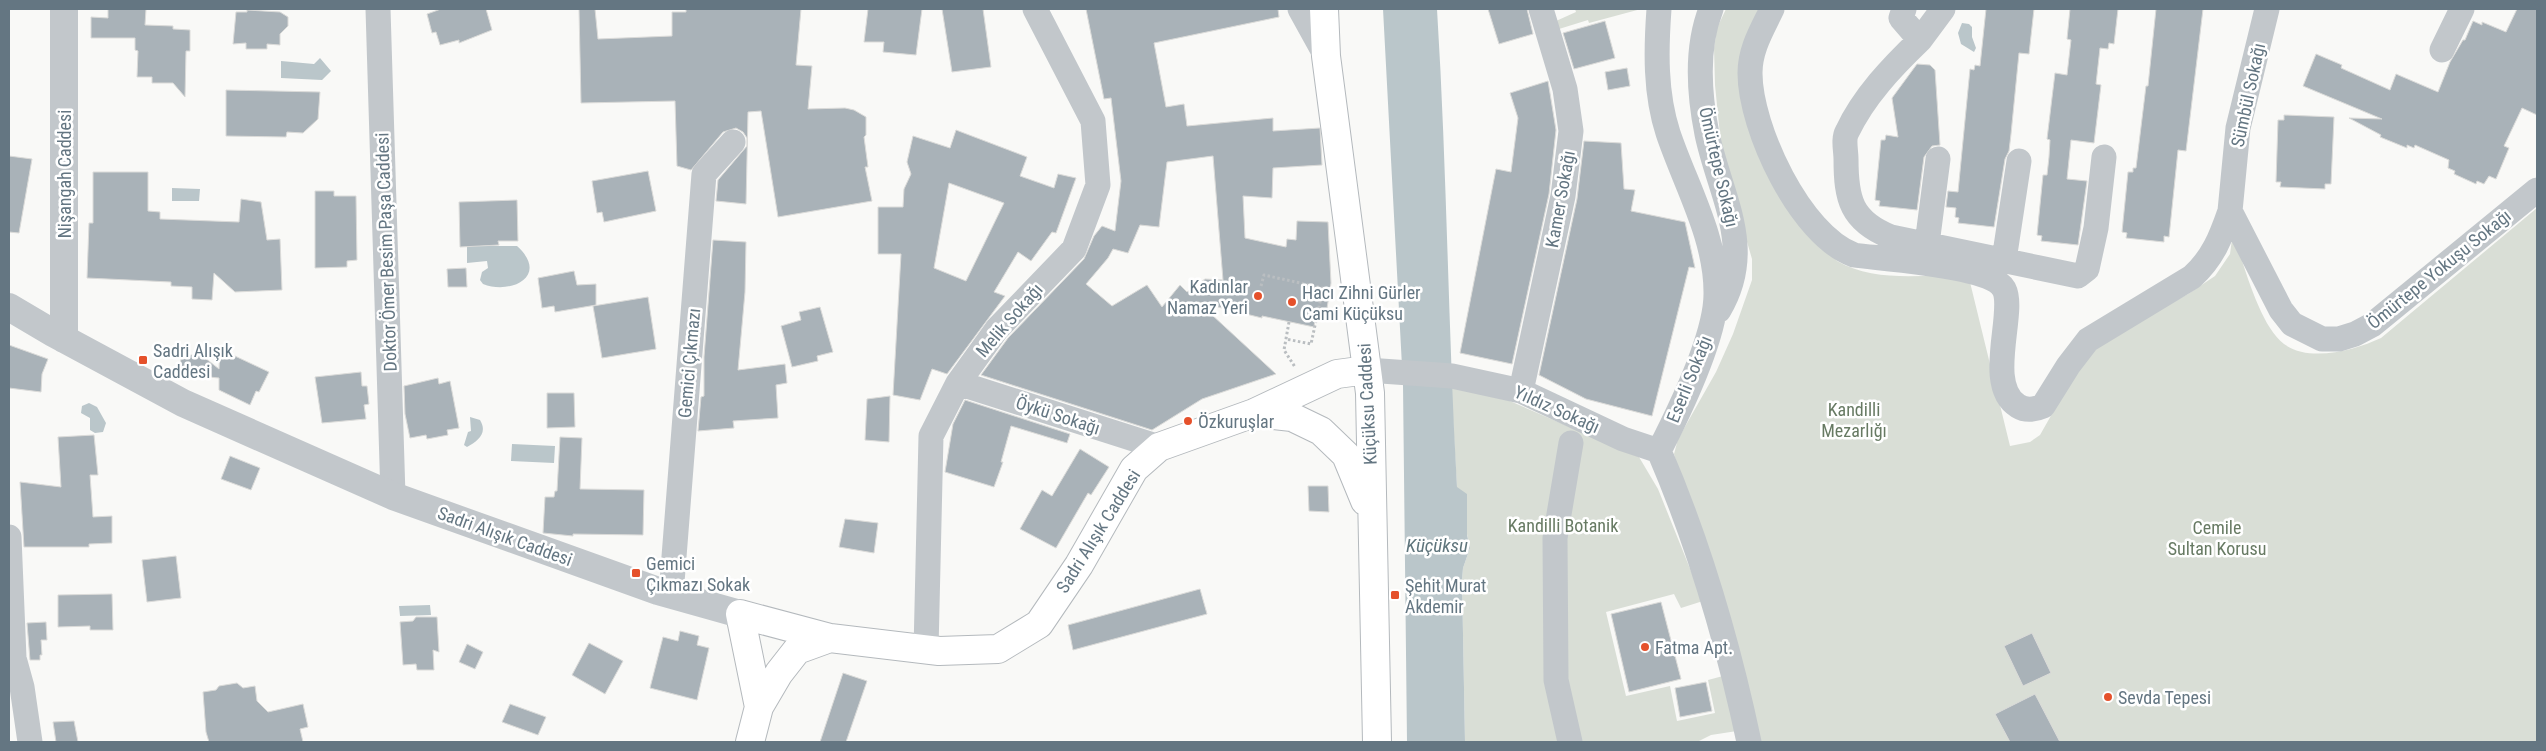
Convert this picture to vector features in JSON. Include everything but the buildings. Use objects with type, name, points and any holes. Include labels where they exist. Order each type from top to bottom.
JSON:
[{"type":"main road","name":"Küçüksu Caddesi","points":[[1324,9],[1326,56],[1367,370],[1377,742]]},
{"type":"main road","points":[[1338,374],[1354,356],[1362,325]]},
{"type":"main road","name":"Sadri Alışık Caddesi","points":[[740,614],[830,638],[926,650],[998,649],[1039,624],[1079,565],[1134,469],[1159,447],[1254,412],[1338,374],[1367,370]]},
{"type":"main road","points":[[1254,412],[1292,417],[1321,431],[1346,455],[1372,517]]},
{"type":"main road","points":[[740,614],[758,707]]},
{"type":"main road","points":[[750,742],[758,707],[779,674],[798,650],[830,638]]},
{"type":"street","name":"Nişangah Caddesi","points":[[64,9],[64,340]]},
{"type":"street","name":"Doktor Ömer Besim Paşa Caddesi","points":[[378,9],[393,496]]},
{"type":"street","name":"Melik Sokağı","points":[[926,650],[931,436],[958,383],[996,329],[1074,249],[1098,185],[1093,120],[1035,9]]},
{"type":"street","points":[[1300,9],[1326,56]]},
{"type":"street","name":"Kamer Sokağı","points":[[1521,391],[1563,196],[1570,131],[1565,89],[1541,9]]},
{"type":"street","name":"Eserli Sokağı","points":[[1659,9],[1656,49],[1662,103],[1668,130],[1706,236],[1713,265],[1716,292],[1711,322],[1688,389],[1659,451]]},
{"type":"street","name":"Ömürtepe Sokağı","points":[[1711,9],[1701,55],[1704,107],[1708,134],[1728,202],[1736,247],[1731,285],[1711,322]]},
{"type":"street","points":[[1772,9],[1757,38],[1750,73],[1752,94],[1759,122],[1780,177],[1817,226],[1843,251],[1854,255],[1974,271],[1994,278],[2001,284],[2005,291],[2006,303],[2002,344],[2004,380],[2010,400],[2023,409],[2030,410],[2043,406],[2068,366],[2088,340],[2192,277],[2203,267],[2219,243],[2230,211]]},
{"type":"street","points":[[1904,9],[1902,18],[1920,40]]},
{"type":"street","points":[[1943,9],[1920,40],[1882,77],[1846,134],[1846,186],[1857,214],[1872,229],[1891,237],[2078,276],[2087,268],[2096,228],[2104,158]]},
{"type":"street","name":"Sümbül Sokağı","points":[[2230,211],[2238,128],[2267,9]]},
{"type":"street","points":[[2442,50],[2462,9]]},
{"type":"street","name":"Gemici Çıkmazı","points":[[672,595],[704,174],[733,142]]},
{"type":"street","points":[[1927,244],[1938,159]]},
{"type":"street","points":[[2004,260],[2019,161]]},
{"type":"street","name":"Ömürtepe Yokuşu Sokağı","points":[[2230,211],[2281,310],[2292,324],[2322,339],[2339,339],[2372,325],[2537,190]]},
{"type":"street","name":"Sadri Alışık Caddesi","points":[[9,310],[183,403],[393,496],[672,595],[740,614]]},
{"type":"street","name":"Yıldız Sokağı","points":[[1367,370],[1452,376],[1521,391],[1623,439],[1659,451]]},
{"type":"street","name":"Öykü Sokağı","points":[[958,383],[1159,447]]},
{"type":"street","points":[[1570,742],[1556,680],[1555,538],[1571,442]]},
{"type":"street","points":[[1659,451],[1712,599],[1731,662],[1749,742]]},
{"type":"street","points":[[9,537],[12,658],[22,687],[30,742]]},
{"type":"path","points":[[1262,286],[1264,275],[1323,288],[1311,344],[1286,339]]},
{"type":"path","points":[[1289,322],[1284,350],[1298,372]]},
{"type":"green space","points":[[1575,9],[1641,9],[1589,23],[1588,20],[1559,29],[1556,21],[1576,12]]},
{"type":"green space","name":"Cemile Sultan Korusu","points":[[1726,9],[1761,9],[1746,36],[1778,193],[1837,261],[1852,268],[1884,275],[1968,274],[2010,446],[2030,442],[2040,435],[2086,354],[2134,323],[2188,294],[2215,276],[2230,254],[2233,232],[2253,292],[2267,323],[2275,335],[2284,344],[2295,350],[2306,353],[2332,353],[2359,347],[2381,338],[2537,208],[2537,742],[1756,742],[1674,454],[1678,439],[1716,372],[1733,334],[1752,280],[1752,259],[1722,155],[1715,85],[1714,48],[1717,28]]},
{"type":"green space","name":"Kandilli Botanik","points":[[1451,385],[1496,395],[1639,457],[1658,489],[1703,601],[1681,608],[1674,594],[1606,612],[1626,696],[1670,686],[1677,721],[1715,713],[1708,680],[1723,676],[1737,731],[1711,735],[1697,742],[1465,742],[1462,580],[1463,568],[1470,548],[1457,488]]},
{"type":"water","name":"Küçüksu","points":[[1383,9],[1437,9],[1457,487],[1467,494],[1467,535],[1470,548],[1463,568],[1462,580],[1465,742],[1407,742],[1403,385]]},
{"type":"water","points":[[1962,23],[1969,24],[1972,27],[1972,37],[1976,48],[1974,52],[1961,44],[1958,33]]},
{"type":"water","points":[[320,58],[331,71],[322,80],[281,78],[281,61],[314,64]]},
{"type":"water","points":[[172,188],[200,189],[199,201],[172,201]]},
{"type":"water","points":[[467,246],[517,246],[526,257],[530,266],[528,274],[515,285],[494,287],[483,284],[480,280],[482,272],[488,268],[487,261],[467,263]]},
{"type":"water","points":[[89,403],[97,407],[106,423],[103,432],[95,433],[90,430],[90,418],[81,413],[82,406]]},
{"type":"water","points":[[470,417],[480,420],[483,429],[481,436],[467,447],[464,445],[468,432],[471,431]]},
{"type":"water","points":[[512,444],[555,446],[554,463],[511,461]]},
{"type":"water","points":[[430,605],[431,615],[400,616],[399,606]]},
{"type":"place","name":"Kadınlar Namaz Yeri","points":[[1258,296]]},
{"type":"place","name":"Hacı Zihni Gürler Cami Küçüksu","points":[[1292,302]]},
{"type":"place","name":"Sadri Alışık Caddesi","points":[[143,360]]},
{"type":"place","name":"Özkuruşlar","points":[[1188,421]]},
{"type":"place","name":"Gemici Çıkmazı Sokak","points":[[636,573]]},
{"type":"place","name":"Şehit Murat Akdemir","points":[[1395,595]]},
{"type":"place","name":"Fatma Apt.","points":[[1645,647]]},
{"type":"place","name":"Sevda Tepesi","points":[[2108,697]]},
{"type":"park label","name":"Kandilli Mezarlığı","points":[[1854,419]]}]
